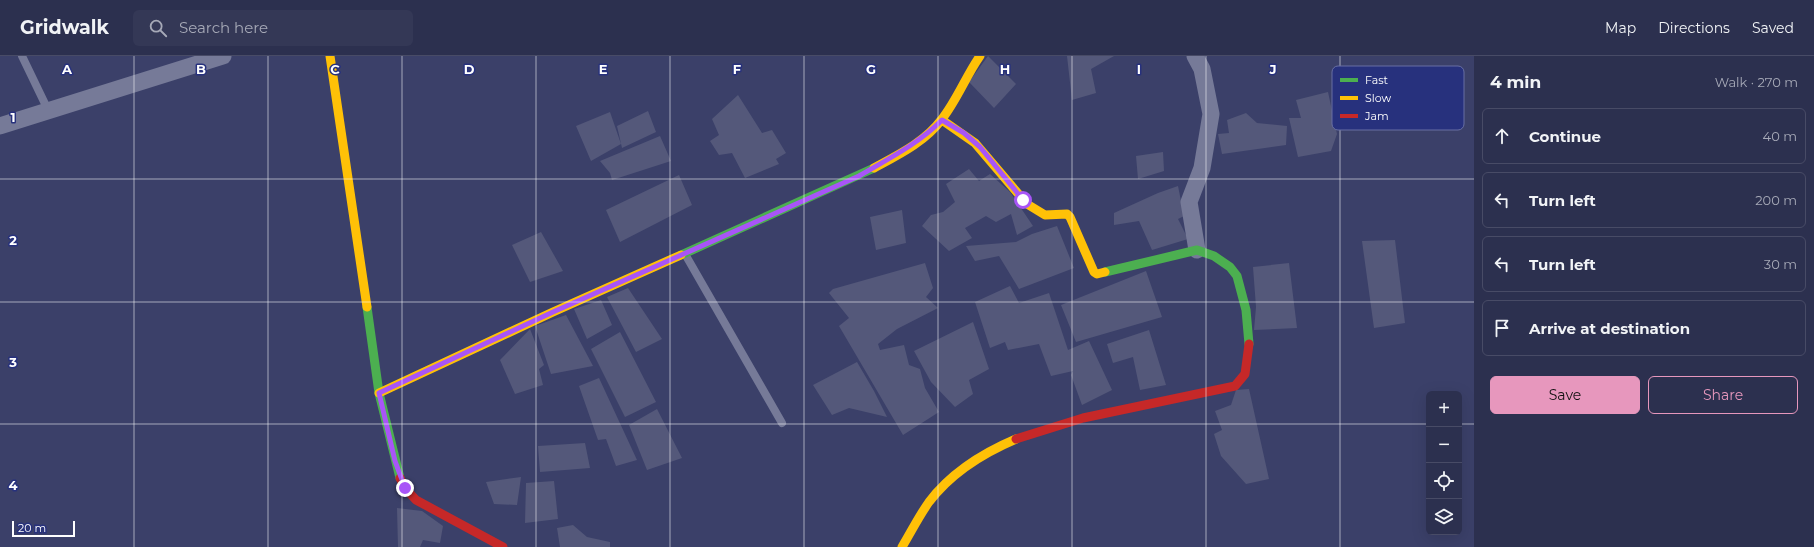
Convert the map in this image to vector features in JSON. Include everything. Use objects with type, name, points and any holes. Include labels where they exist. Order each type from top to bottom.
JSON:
[{"type":"street","points":[[0,126],[222,56]]},
{"type":"street","points":[[330,56],[379,393],[395,461],[405,488],[416,500],[503,547]]},
{"type":"street","points":[[379,393],[684,253],[859,176],[904,150],[928,133],[942,120],[980,56]]},
{"type":"street","points":[[1195,56],[1202,69],[1211,114],[1202,168],[1189,202],[1197,250]]},
{"type":"street","points":[[902,547],[926,507],[939,489],[951,478],[990,452],[1028,434],[1111,412],[1235,386],[1245,375],[1249,356],[1245,300],[1237,275],[1208,251],[1197,250],[1098,274],[1094,272],[1070,217],[1067,214],[1044,215],[1033,209],[1023,200],[980,147],[964,133],[942,120]]},
{"type":"lane","points":[[22,56],[48,110]]},
{"type":"lane","points":[[684,253],[782,423]]},
{"type":"building","points":[[988,56],[1016,84],[994,108],[969,82]]},
{"type":"building","points":[[1067,56],[1114,56],[1091,69],[1096,93],[1072,100]]},
{"type":"building","points":[[1328,92],[1332,111],[1332,130],[1336,130],[1337,134],[1331,151],[1298,157],[1289,118],[1301,118],[1296,100]]},
{"type":"building","points":[[738,95],[762,133],[772,130],[786,153],[776,159],[779,164],[745,178],[732,153],[719,155],[710,141],[719,135],[712,119]]},
{"type":"building","points":[[648,111],[656,132],[622,148],[617,126]]},
{"type":"building","points":[[610,112],[621,144],[591,161],[576,126]]},
{"type":"building","points":[[1246,113],[1257,123],[1287,126],[1286,145],[1222,154],[1218,134],[1229,133],[1227,120]]},
{"type":"building","points":[[660,136],[671,161],[612,180],[610,173],[600,161]]},
{"type":"building","points":[[1163,152],[1164,171],[1138,179],[1136,156]]},
{"type":"building","points":[[969,169],[979,181],[990,174],[1010,192],[1033,226],[1017,235],[1011,214],[996,222],[986,216],[965,228],[972,238],[949,251],[922,226],[931,215],[943,212],[955,202],[946,184]]},
{"type":"building","points":[[679,175],[692,205],[620,242],[606,210]]},
{"type":"building","points":[[1178,186],[1184,216],[1178,219],[1188,239],[1152,250],[1139,221],[1114,225],[1114,213],[1158,193]]},
{"type":"building","points":[[902,210],[906,243],[876,250],[870,217]]},
{"type":"building","points":[[1057,226],[1074,268],[1019,289],[999,256],[975,261],[966,246],[1016,242],[1032,234]]},
{"type":"building","points":[[541,232],[563,271],[530,282],[512,245]]},
{"type":"building","points":[[1395,240],[1405,323],[1374,328],[1362,241]]},
{"type":"building","points":[[925,263],[933,288],[926,297],[938,308],[897,329],[878,344],[880,350],[904,345],[909,365],[920,369],[925,388],[939,412],[903,435],[839,326],[849,318],[829,293],[833,289]]},
{"type":"building","points":[[1289,263],[1297,328],[1254,330],[1256,307],[1253,267]]},
{"type":"building","points":[[1146,271],[1162,317],[1076,342],[1061,305]]},
{"type":"building","points":[[1010,286],[1019,303],[1049,293],[1068,350],[1089,341],[1112,390],[1082,405],[1071,375],[1073,371],[1051,376],[1039,344],[1008,350],[1005,342],[990,348],[975,302]]},
{"type":"building","points":[[628,288],[662,339],[636,352],[607,297]]},
{"type":"building","points":[[601,300],[612,325],[587,339],[574,309]]},
{"type":"building","points":[[566,315],[593,366],[551,374],[535,326]]},
{"type":"building","points":[[973,322],[989,369],[969,380],[973,394],[955,407],[931,382],[914,351]]},
{"type":"building","points":[[530,329],[544,365],[539,369],[543,385],[515,394],[500,360]]},
{"type":"building","points":[[1149,330],[1166,385],[1140,390],[1133,357],[1113,363],[1107,344]]},
{"type":"building","points":[[620,332],[656,402],[625,417],[591,349]]},
{"type":"building","points":[[857,362],[887,417],[849,408],[832,415],[813,385]]},
{"type":"building","points":[[599,378],[637,460],[616,466],[606,439],[598,440],[579,386]]},
{"type":"building","points":[[1249,389],[1269,479],[1246,484],[1221,456],[1214,434],[1222,430],[1215,411],[1231,405],[1236,390]]},
{"type":"building","points":[[657,409],[682,458],[647,470],[629,425]]},
{"type":"building","points":[[585,443],[590,468],[540,472],[538,446]]},
{"type":"building","points":[[521,477],[517,505],[494,504],[486,482]]},
{"type":"building","points":[[554,481],[558,519],[525,523],[526,483]]},
{"type":"building","points":[[397,508],[422,511],[443,526],[440,543],[423,540],[420,547],[398,547]]},
{"type":"building","points":[[573,525],[587,537],[610,542],[610,547],[560,547],[557,528]]},
{"type":"traffic: fast","points":[[681,255],[874,168]]},
{"type":"traffic: fast","points":[[1105,272],[1197,250],[1214,256],[1230,267],[1237,276],[1246,310],[1249,344]]},
{"type":"traffic: fast","points":[[367,307],[379,393],[400,478]]},
{"type":"traffic: slow","points":[[330,56],[367,307]]},
{"type":"traffic: slow","points":[[874,168],[911,147],[928,135],[942,119],[952,104],[980,56]]},
{"type":"traffic: slow","points":[[942,120],[975,143],[1027,204],[1045,215],[1067,214],[1070,217],[1094,272],[1097,274],[1105,272]]},
{"type":"traffic: slow","points":[[379,393],[553,312],[681,255]]},
{"type":"traffic: slow","points":[[902,547],[918,518],[929,502],[947,482],[980,457],[1016,439]]},
{"type":"traffic: jam","points":[[1016,439],[1083,418],[1235,386],[1245,374],[1249,344]]},
{"type":"traffic: jam","points":[[400,478],[405,488],[416,500],[503,547]]},
{"type":"route","points":[[405,488],[398,473],[379,393],[553,312],[859,176],[904,150],[928,133],[942,120],[964,133],[980,147],[1023,200]]}]
